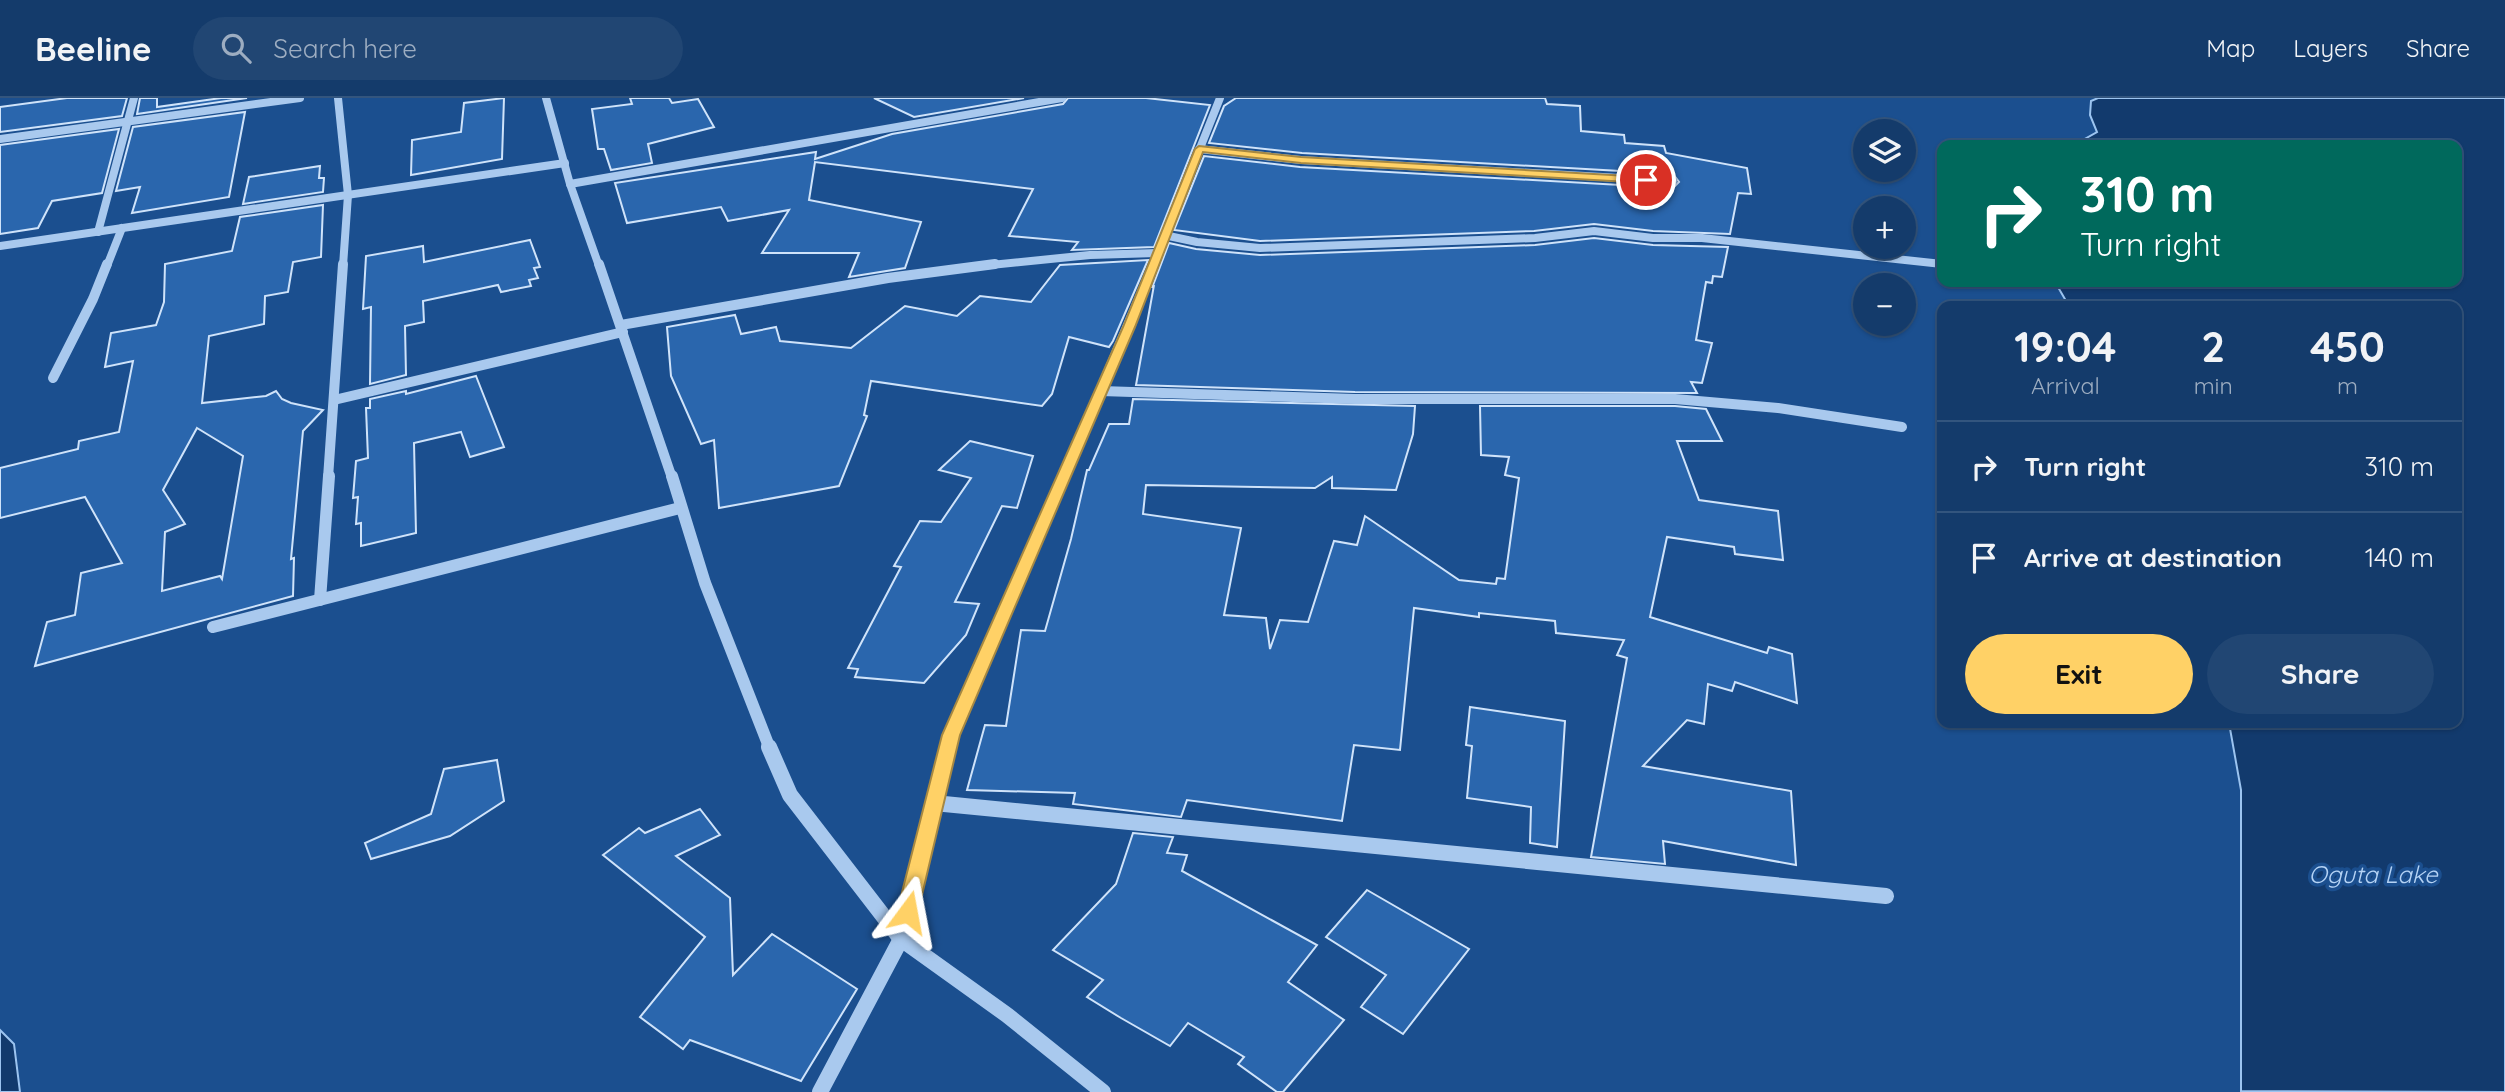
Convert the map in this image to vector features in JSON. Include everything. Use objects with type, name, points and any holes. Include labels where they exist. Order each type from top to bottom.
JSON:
[{"type":"street","points":[[98,232],[134,98]]},
{"type":"street","points":[[0,139],[300,98]]},
{"type":"street","points":[[320,600],[348,195],[338,98]]},
{"type":"street","points":[[546,98],[570,184],[652,413],[680,509],[744,690],[790,795],[901,939],[1007,1015],[1103,1092]]},
{"type":"street","points":[[570,184],[1062,98]]},
{"type":"street","points":[[820,1092],[901,939],[951,735],[1101,391],[1220,98]]},
{"type":"street","points":[[1199,149],[1301,160],[1673,181]]},
{"type":"street","points":[[0,246],[565,163]]},
{"type":"street","points":[[54,378],[93,299],[122,228]]},
{"type":"street","points":[[1164,235],[1196,242],[1260,248],[1535,238],[1594,232],[1653,238],[1702,237],[1937,263]]},
{"type":"street","points":[[334,400],[622,328],[852,286],[1032,259],[1157,253]]},
{"type":"street","points":[[1101,391],[1355,398],[1675,399],[1778,408],[1902,427]]},
{"type":"street","points":[[213,626],[680,509]]},
{"type":"street","points":[[934,803],[1886,896]]},
{"type":"water","name":"Oguta Lake","points":[[2098,98],[2505,98],[2505,1092],[2241,1091],[2241,790],[2230,728],[2462,728],[2462,301],[2066,301],[2058,287],[2462,287],[2462,140],[2083,140],[2097,132],[2090,115],[2091,101]]},
{"type":"water","points":[[0,1030],[14,1044],[20,1092],[0,1092]]},
{"type":"building","points":[[67,98],[127,98],[122,116],[0,132],[0,107]]},
{"type":"building","points":[[140,98],[157,98],[157,107],[221,98],[247,98],[137,114]]},
{"type":"building","points":[[504,98],[502,159],[411,175],[412,140],[461,132],[464,103]]},
{"type":"building","points":[[630,98],[669,98],[672,103],[698,99],[714,127],[648,144],[652,163],[611,170],[604,149],[598,149],[592,109],[632,104]]},
{"type":"building","points":[[874,98],[1024,98],[914,117]]},
{"type":"building","points":[[1068,98],[1146,98],[1210,105],[1154,247],[1072,250],[1078,242],[1009,236],[1033,189],[815,162],[809,200],[921,222],[905,268],[849,277],[859,253],[762,253],[789,210],[728,221],[721,207],[627,223],[615,183],[816,152],[815,159],[892,134],[1063,104]]},
{"type":"building","points":[[1236,98],[1545,98],[1547,104],[1580,106],[1581,131],[1624,135],[1625,143],[1664,146],[1666,153],[1747,168],[1751,194],[1738,193],[1730,234],[1653,231],[1594,224],[1534,231],[1260,241],[1174,230],[1204,156],[1300,167],[1673,188],[1679,182],[1673,174],[1302,153],[1209,143],[1224,106]]},
{"type":"building","points":[[245,112],[229,197],[132,213],[140,187],[116,191],[133,127]]},
{"type":"building","points":[[119,129],[102,193],[52,201],[38,228],[0,234],[0,145]]},
{"type":"building","points":[[320,166],[319,178],[324,178],[323,192],[243,204],[249,177]]},
{"type":"building","points":[[323,205],[321,257],[293,262],[288,292],[265,296],[264,324],[209,336],[202,403],[266,396],[276,391],[282,399],[291,403],[323,410],[303,431],[291,559],[294,558],[293,596],[35,666],[47,622],[75,615],[81,573],[122,563],[85,497],[0,518],[0,468],[78,449],[79,441],[119,432],[133,361],[105,367],[111,333],[156,325],[164,302],[165,264],[232,251],[240,217]],"holes":[[[197,428],[243,456],[222,579],[220,576],[162,591],[165,532],[185,524],[163,490]]]},
{"type":"building","points":[[1594,238],[1653,245],[1728,247],[1722,277],[1713,276],[1712,283],[1706,282],[1696,340],[1712,343],[1702,383],[1691,382],[1697,393],[1355,392],[1136,385],[1154,285],[1152,288],[1169,243],[1196,249],[1260,255],[1535,245]]},
{"type":"building","points":[[530,240],[540,267],[534,268],[538,278],[529,280],[531,286],[501,292],[498,285],[423,301],[424,322],[405,326],[406,375],[370,384],[371,307],[363,309],[366,256],[423,246],[424,262]]},
{"type":"building","points":[[1148,260],[1109,347],[1069,337],[1052,394],[1042,406],[871,381],[864,415],[867,416],[839,486],[719,508],[714,440],[701,444],[671,376],[667,327],[735,315],[741,334],[776,327],[780,341],[851,348],[905,306],[957,316],[980,296],[1031,302],[1060,265]]},
{"type":"building","points":[[476,376],[504,447],[470,457],[461,432],[414,443],[416,533],[361,546],[361,523],[356,524],[358,497],[353,498],[356,461],[368,458],[366,408],[370,408],[370,399],[406,391],[406,394]]},
{"type":"building","points":[[1133,399],[1415,406],[1413,434],[1396,490],[1332,488],[1332,477],[1315,488],[1146,485],[1143,514],[1241,528],[1224,615],[1266,618],[1270,649],[1280,620],[1308,622],[1334,541],[1357,545],[1365,516],[1459,580],[1496,584],[1497,578],[1505,579],[1519,478],[1505,475],[1509,457],[1481,455],[1480,406],[1675,406],[1706,409],[1722,441],[1677,441],[1699,500],[1778,511],[1783,560],[1735,554],[1734,547],[1667,537],[1650,617],[1767,653],[1769,647],[1792,654],[1797,703],[1735,682],[1732,691],[1708,684],[1704,724],[1687,720],[1643,766],[1791,791],[1796,865],[1663,841],[1665,864],[1591,857],[1627,658],[1617,655],[1624,640],[1556,633],[1555,621],[1479,613],[1479,617],[1414,608],[1400,750],[1354,745],[1342,821],[1187,800],[1181,817],[1073,804],[1075,793],[967,790],[985,725],[1006,726],[1021,630],[1045,631],[1087,470],[1109,424],[1129,424]]},
{"type":"building","points":[[970,441],[1033,456],[1017,508],[1002,506],[955,602],[979,604],[966,635],[924,683],[855,677],[858,669],[848,668],[901,567],[894,566],[920,521],[941,522],[971,478],[939,470]]},
{"type":"building","points":[[1470,707],[1565,721],[1557,847],[1530,843],[1531,807],[1467,798],[1472,746],[1466,745]]},
{"type":"building","points":[[497,760],[504,801],[450,836],[371,859],[365,843],[431,814],[444,769]]},
{"type":"building","points":[[700,809],[720,835],[676,856],[730,898],[733,975],[772,934],[857,989],[801,1081],[690,1040],[683,1049],[640,1017],[705,937],[603,855],[639,828],[645,833]]},
{"type":"building","points":[[1133,833],[1173,837],[1167,853],[1187,855],[1182,871],[1317,945],[1288,982],[1344,1020],[1283,1092],[1277,1092],[1238,1064],[1244,1057],[1188,1023],[1170,1046],[1121,1018],[1087,997],[1103,980],[1053,950],[1116,884]]},
{"type":"building","points":[[1367,890],[1469,949],[1403,1034],[1361,1007],[1386,975],[1326,937]]},
{"type":"route","points":[[908,912],[951,735],[1129,327],[1199,149],[1301,160],[1646,180]]}]
